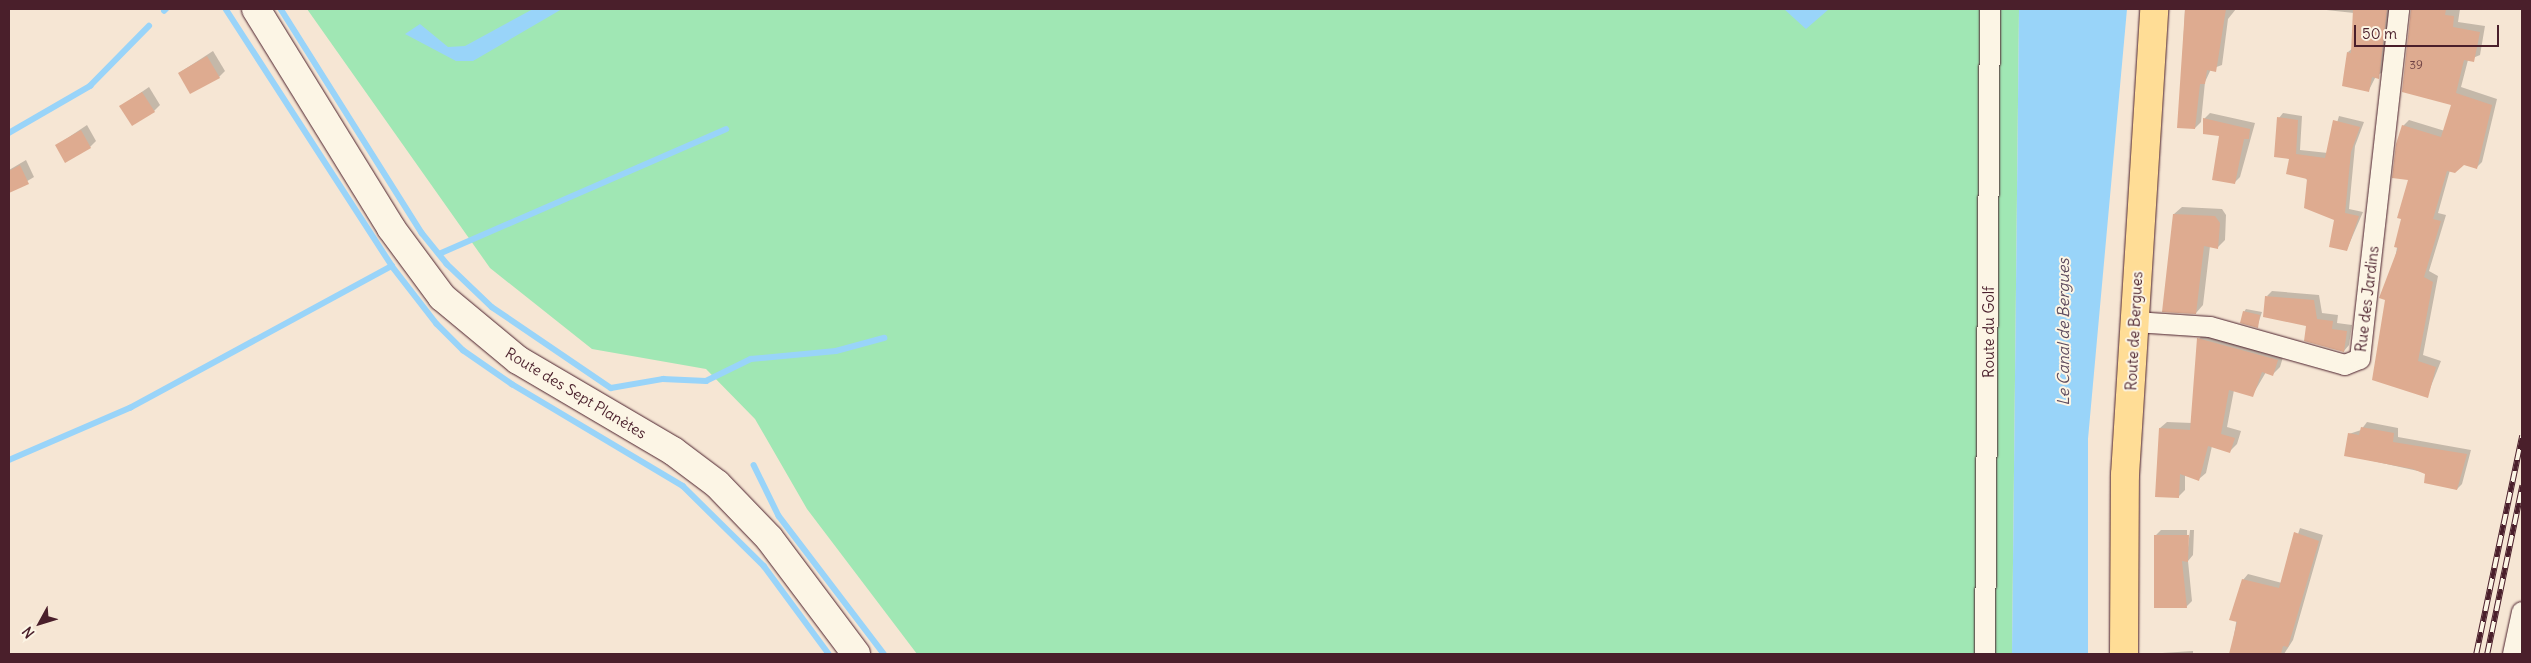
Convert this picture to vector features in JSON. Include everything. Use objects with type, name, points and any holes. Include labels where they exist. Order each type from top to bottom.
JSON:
[{"type":"main road","name":"Route des Sept Planètes","points":[[256,9],[388,222],[442,297],[518,360],[673,451],[717,484],[779,551],[856,654]]},
{"type":"main road","name":"Route de Bergues","points":[[2124,654],[2123,547],[2134,322],[2154,9]]},
{"type":"street","name":"Route du Golf","points":[[1985,654],[1990,9]]},
{"type":"street","name":"Rue des Jardins","points":[[2134,322],[2230,332],[2342,364],[2355,363],[2362,356],[2399,9]]},
{"type":"street","points":[[2513,654],[2522,612]]},
{"type":"green space","points":[[307,9],[2019,9],[2012,654],[917,654],[807,509],[755,419],[706,369],[592,349],[490,268]]},
{"type":"water","points":[[533,9],[562,9],[473,61],[456,61],[405,34],[420,24],[448,47],[465,46]]},
{"type":"water","points":[[1784,9],[1829,9],[1806,29]]},
{"type":"water","name":"Le Canal de Bergues","points":[[2019,9],[2127,9],[2088,439],[2088,654],[2012,654]]},
{"type":"building","points":[[2185,9],[2226,9],[2216,72],[2207,70],[2205,84],[2200,84],[2195,129],[2177,128]]},
{"type":"building","points":[[2353,9],[2387,9],[2379,79],[2372,77],[2369,92],[2342,86],[2347,52],[2351,53]]},
{"type":"building","points":[[2411,9],[2446,9],[2445,15],[2454,16],[2453,27],[2480,32],[2474,62],[2464,60],[2456,93],[2492,105],[2477,169],[2464,165],[2455,173],[2447,171],[2433,219],[2441,221],[2424,277],[2433,282],[2418,361],[2436,367],[2428,398],[2372,380],[2385,300],[2379,298],[2398,248],[2394,247],[2401,219],[2397,218],[2408,180],[2392,178],[2396,144],[2402,125],[2441,137],[2451,105],[2402,92]]},
{"type":"building","points":[[207,56],[220,78],[190,94],[178,73]]},
{"type":"building","points":[[142,92],[155,112],[132,126],[119,106]]},
{"type":"building","points":[[2277,117],[2298,120],[2296,154],[2325,158],[2333,120],[2360,127],[2351,152],[2345,213],[2359,216],[2347,251],[2329,247],[2334,220],[2304,208],[2307,179],[2286,174],[2289,159],[2274,157]]},
{"type":"building","points":[[2203,118],[2250,129],[2249,139],[2244,139],[2235,184],[2212,180],[2219,136],[2203,134]]},
{"type":"building","points":[[81,130],[91,148],[65,163],[55,145]]},
{"type":"building","points":[[20,165],[29,184],[9,193],[9,171]]},
{"type":"building","points":[[2173,214],[2215,216],[2220,223],[2218,249],[2204,246],[2196,314],[2162,312]]},
{"type":"building","points":[[2265,296],[2314,300],[2317,319],[2333,321],[2332,329],[2347,331],[2344,352],[2304,341],[2306,326],[2263,317]]},
{"type":"building","points":[[2243,311],[2260,315],[2258,328],[2240,323]]},
{"type":"building","points":[[2197,338],[2278,360],[2273,376],[2262,372],[2253,397],[2229,390],[2221,434],[2235,438],[2230,453],[2208,446],[2199,481],[2180,474],[2179,498],[2155,497],[2159,428],[2190,430]]},
{"type":"building","points":[[2361,427],[2394,433],[2393,442],[2467,454],[2457,490],[2424,483],[2425,474],[2413,469],[2344,456],[2348,433],[2359,435]]},
{"type":"building","points":[[2294,532],[2319,541],[2288,647],[2283,646],[2281,654],[2229,654],[2237,622],[2229,620],[2242,579],[2279,588]]},
{"type":"building","points":[[2154,535],[2189,535],[2188,562],[2182,561],[2187,608],[2154,608]]},
{"type":"waterway","points":[[226,9],[392,266],[437,324],[463,350],[512,384],[683,486],[764,566],[829,654]]},
{"type":"waterway","points":[[281,9],[422,233],[447,264],[492,307],[611,388],[663,379],[706,381],[751,359],[836,351],[884,338]]},
{"type":"waterway","points":[[9,133],[90,86],[149,26]]},
{"type":"waterway","points":[[439,254],[726,129]]},
{"type":"waterway","points":[[9,460],[130,408],[392,266]]},
{"type":"waterway","points":[[754,465],[779,516],[884,654]]},
{"type":"railway","points":[[2476,654],[2522,436]]},
{"type":"railway","points":[[2487,654],[2522,486]]}]
